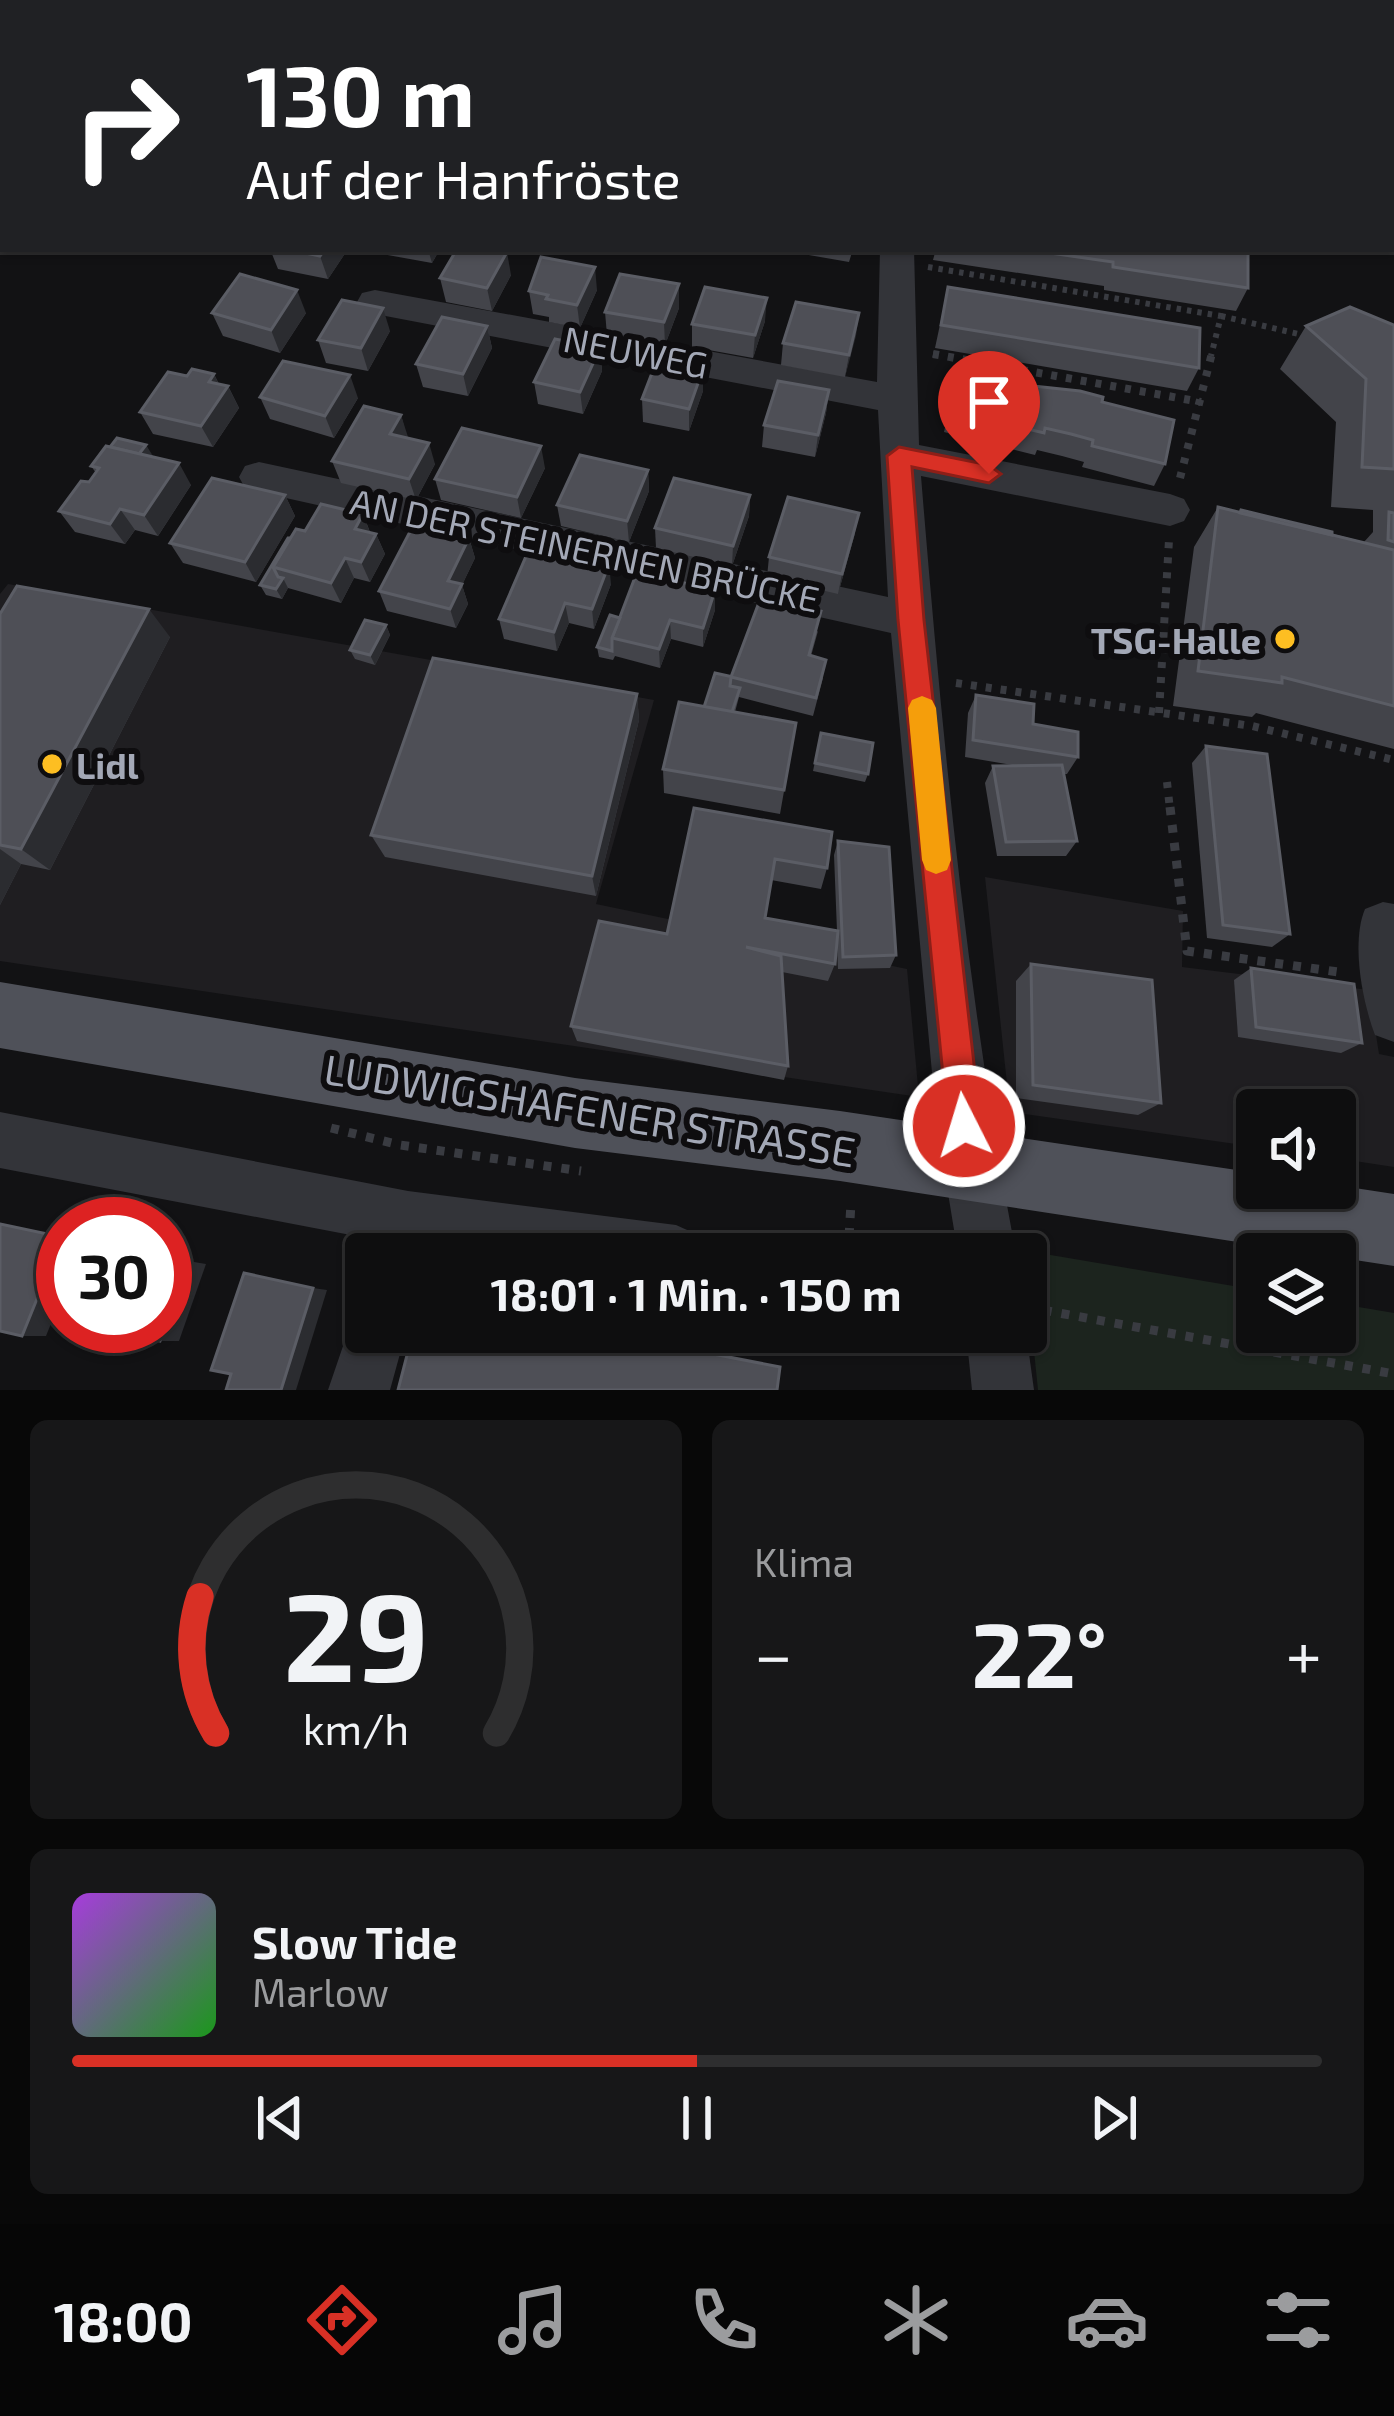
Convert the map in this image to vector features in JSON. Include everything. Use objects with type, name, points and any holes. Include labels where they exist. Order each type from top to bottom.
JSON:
[{"type":"main road","name":"LUDWIGSHAFENER STRASSE","points":[[0,1015],[554,1110],[981,1216],[1394,1230]]},
{"type":"street","points":[[897,255],[896,399],[911,620],[981,1216]]},
{"type":"street","name":"NEUWEG","points":[[375,302],[896,399]]},
{"type":"street","points":[[899,456],[1170,511]]},
{"type":"street","name":"AN DER STEINERNEN BRÜCKE","points":[[259,477],[911,620]]},
{"type":"street","points":[[1392,998],[1383,926],[1394,928]]},
{"type":"street","points":[[0,1140],[386,1233]]},
{"type":"street","points":[[359,1390],[370,1353]]},
{"type":"street","points":[[999,1353],[1003,1390]]},
{"type":"path","points":[[897,255],[1317,338]]},
{"type":"path","points":[[1159,713],[1170,511],[1221,316]]},
{"type":"path","points":[[896,348],[1201,402]]},
{"type":"path","points":[[919,678],[1252,726],[1394,760]]},
{"type":"path","points":[[1167,782],[1187,951],[1392,998]]},
{"type":"path","points":[[849,1233],[851,1203]]},
{"type":"path","points":[[1047,1311],[1394,1374]]},
{"type":"shaded area","points":[[8,584],[654,700],[596,904],[907,969],[919,1097],[0,961],[0,594]]},
{"type":"shaded area","points":[[985,877],[1183,911],[1182,967],[1369,990],[1379,1054],[1394,1057],[1394,1167],[1356,1161],[1356,1089],[1236,1089],[1236,1144],[1010,1112]]},
{"type":"shaded area","points":[[1047,1254],[1236,1286],[1236,1353],[1356,1353],[1356,1307],[1394,1313],[1394,1390],[1038,1390],[1034,1353],[1047,1353]]},
{"type":"building","points":[[455,252],[507,252],[487,288],[440,278]]},
{"type":"building","points":[[1043,252],[1248,252],[1248,288],[1113,267],[1113,262]]},
{"type":"building","points":[[541,257],[595,267],[577,305],[529,291]]},
{"type":"building","points":[[240,274],[297,290],[271,330],[212,313]]},
{"type":"building","points":[[620,274],[679,284],[664,322],[605,312]]},
{"type":"building","points":[[705,287],[767,298],[755,335],[692,324]]},
{"type":"building","points":[[948,287],[1200,328],[1199,368],[941,325]]},
{"type":"building","points":[[342,300],[383,308],[361,348],[318,340]]},
{"type":"building","points":[[796,302],[859,313],[849,355],[783,343]]},
{"type":"building","points":[[1350,307],[1394,325],[1394,469],[1362,467],[1366,379],[1306,326]]},
{"type":"building","points":[[442,317],[487,326],[463,374],[416,364]]},
{"type":"building","points":[[555,339],[600,348],[580,392],[534,382]]},
{"type":"building","points":[[657,360],[703,369],[689,409],[642,399]]},
{"type":"building","points":[[283,361],[350,375],[325,416],[260,397]]},
{"type":"building","points":[[963,368],[1033,386],[1080,391],[1103,397],[1102,402],[1174,420],[1165,464],[1092,446],[1093,440],[1071,434],[1045,428],[1044,433],[949,410]]},
{"type":"building","points":[[192,369],[214,374],[209,382],[228,386],[201,426],[140,412],[168,372],[187,376]]},
{"type":"building","points":[[778,381],[829,390],[818,435],[764,425]]},
{"type":"building","points":[[364,406],[401,415],[390,434],[429,443],[409,479],[332,461]]},
{"type":"building","points":[[462,428],[541,446],[517,497],[435,479]]},
{"type":"building","points":[[117,438],[146,445],[139,454],[110,447]]},
{"type":"building","points":[[106,446],[179,463],[144,515],[120,509],[110,524],[59,511],[81,481],[89,482],[99,468],[91,466]]},
{"type":"building","points":[[580,455],[648,470],[627,521],[557,505]]},
{"type":"building","points":[[212,478],[285,495],[245,562],[170,543]]},
{"type":"building","points":[[674,478],[750,495],[733,546],[655,528]]},
{"type":"building","points":[[788,497],[859,513],[842,574],[769,557]]},
{"type":"building","points":[[321,504],[363,514],[355,529],[376,534],[361,562],[345,558],[331,583],[273,567],[296,529],[305,531]]},
{"type":"building","points":[[1218,507],[1394,550],[1394,706],[1282,677],[1282,683],[1198,671]]},
{"type":"building","points":[[1389,512],[1394,513],[1394,542],[1388,540]]},
{"type":"building","points":[[1240,513],[1332,532],[1332,535]]},
{"type":"building","points":[[414,524],[469,538],[448,581],[462,584],[450,609],[379,591]]},
{"type":"building","points":[[288,538],[273,567],[283,578],[276,589],[260,585]]},
{"type":"building","points":[[530,547],[609,564],[592,609],[565,603],[554,632],[499,619]]},
{"type":"building","points":[[637,572],[715,590],[703,628],[670,620],[659,649],[612,638]]},
{"type":"building","name":"Lidl","points":[[17,586],[149,609],[21,849],[0,845],[0,614]]},
{"type":"building","points":[[761,597],[821,611],[809,655],[826,660],[816,698],[731,677]]},
{"type":"building","points":[[610,615],[620,618],[612,651],[597,647]]},
{"type":"building","points":[[365,620],[386,625],[370,655],[350,650]]},
{"type":"building","points":[[433,658],[637,694],[592,876],[371,835]]},
{"type":"building","points":[[715,673],[733,677],[730,686],[740,688],[732,712],[704,707]]},
{"type":"building","points":[[976,695],[1034,704],[1033,724],[1078,732],[1078,757],[973,740]]},
{"type":"building","points":[[679,702],[796,723],[784,790],[663,769]]},
{"type":"building","points":[[821,733],[873,743],[868,774],[815,763]]},
{"type":"building","points":[[1206,746],[1267,754],[1290,934],[1223,925]]},
{"type":"building","points":[[1062,765],[1077,841],[1006,842],[993,766]]},
{"type":"building","points":[[694,808],[832,832],[827,868],[775,859],[765,918],[838,931],[835,964],[746,947],[781,956],[788,1066],[571,1026],[599,921],[667,934]]},
{"type":"building","points":[[838,841],[889,847],[896,955],[843,957]]},
{"type":"building","points":[[1031,964],[1152,980],[1161,1103],[1033,1085]]},
{"type":"building","points":[[1251,968],[1354,984],[1362,1043],[1256,1027]]},
{"type":"building","points":[[0,1224],[36,1232],[36,1301],[22,1336],[0,1331]]},
{"type":"building","points":[[244,1273],[313,1288],[281,1390],[226,1390],[231,1374],[211,1370]]},
{"type":"building","points":[[408,1353],[708,1353],[780,1367],[777,1390],[398,1390]]},
{"type":"slow traffic","points":[[922,708],[936,860]]},
{"type":"place","name":"TSG-Halle","points":[[1285,639]]},
{"type":"place","name":"Lidl","points":[[52,764]]},
{"type":"route","points":[[964,1126],[911,620],[899,456],[989,474]]}]
